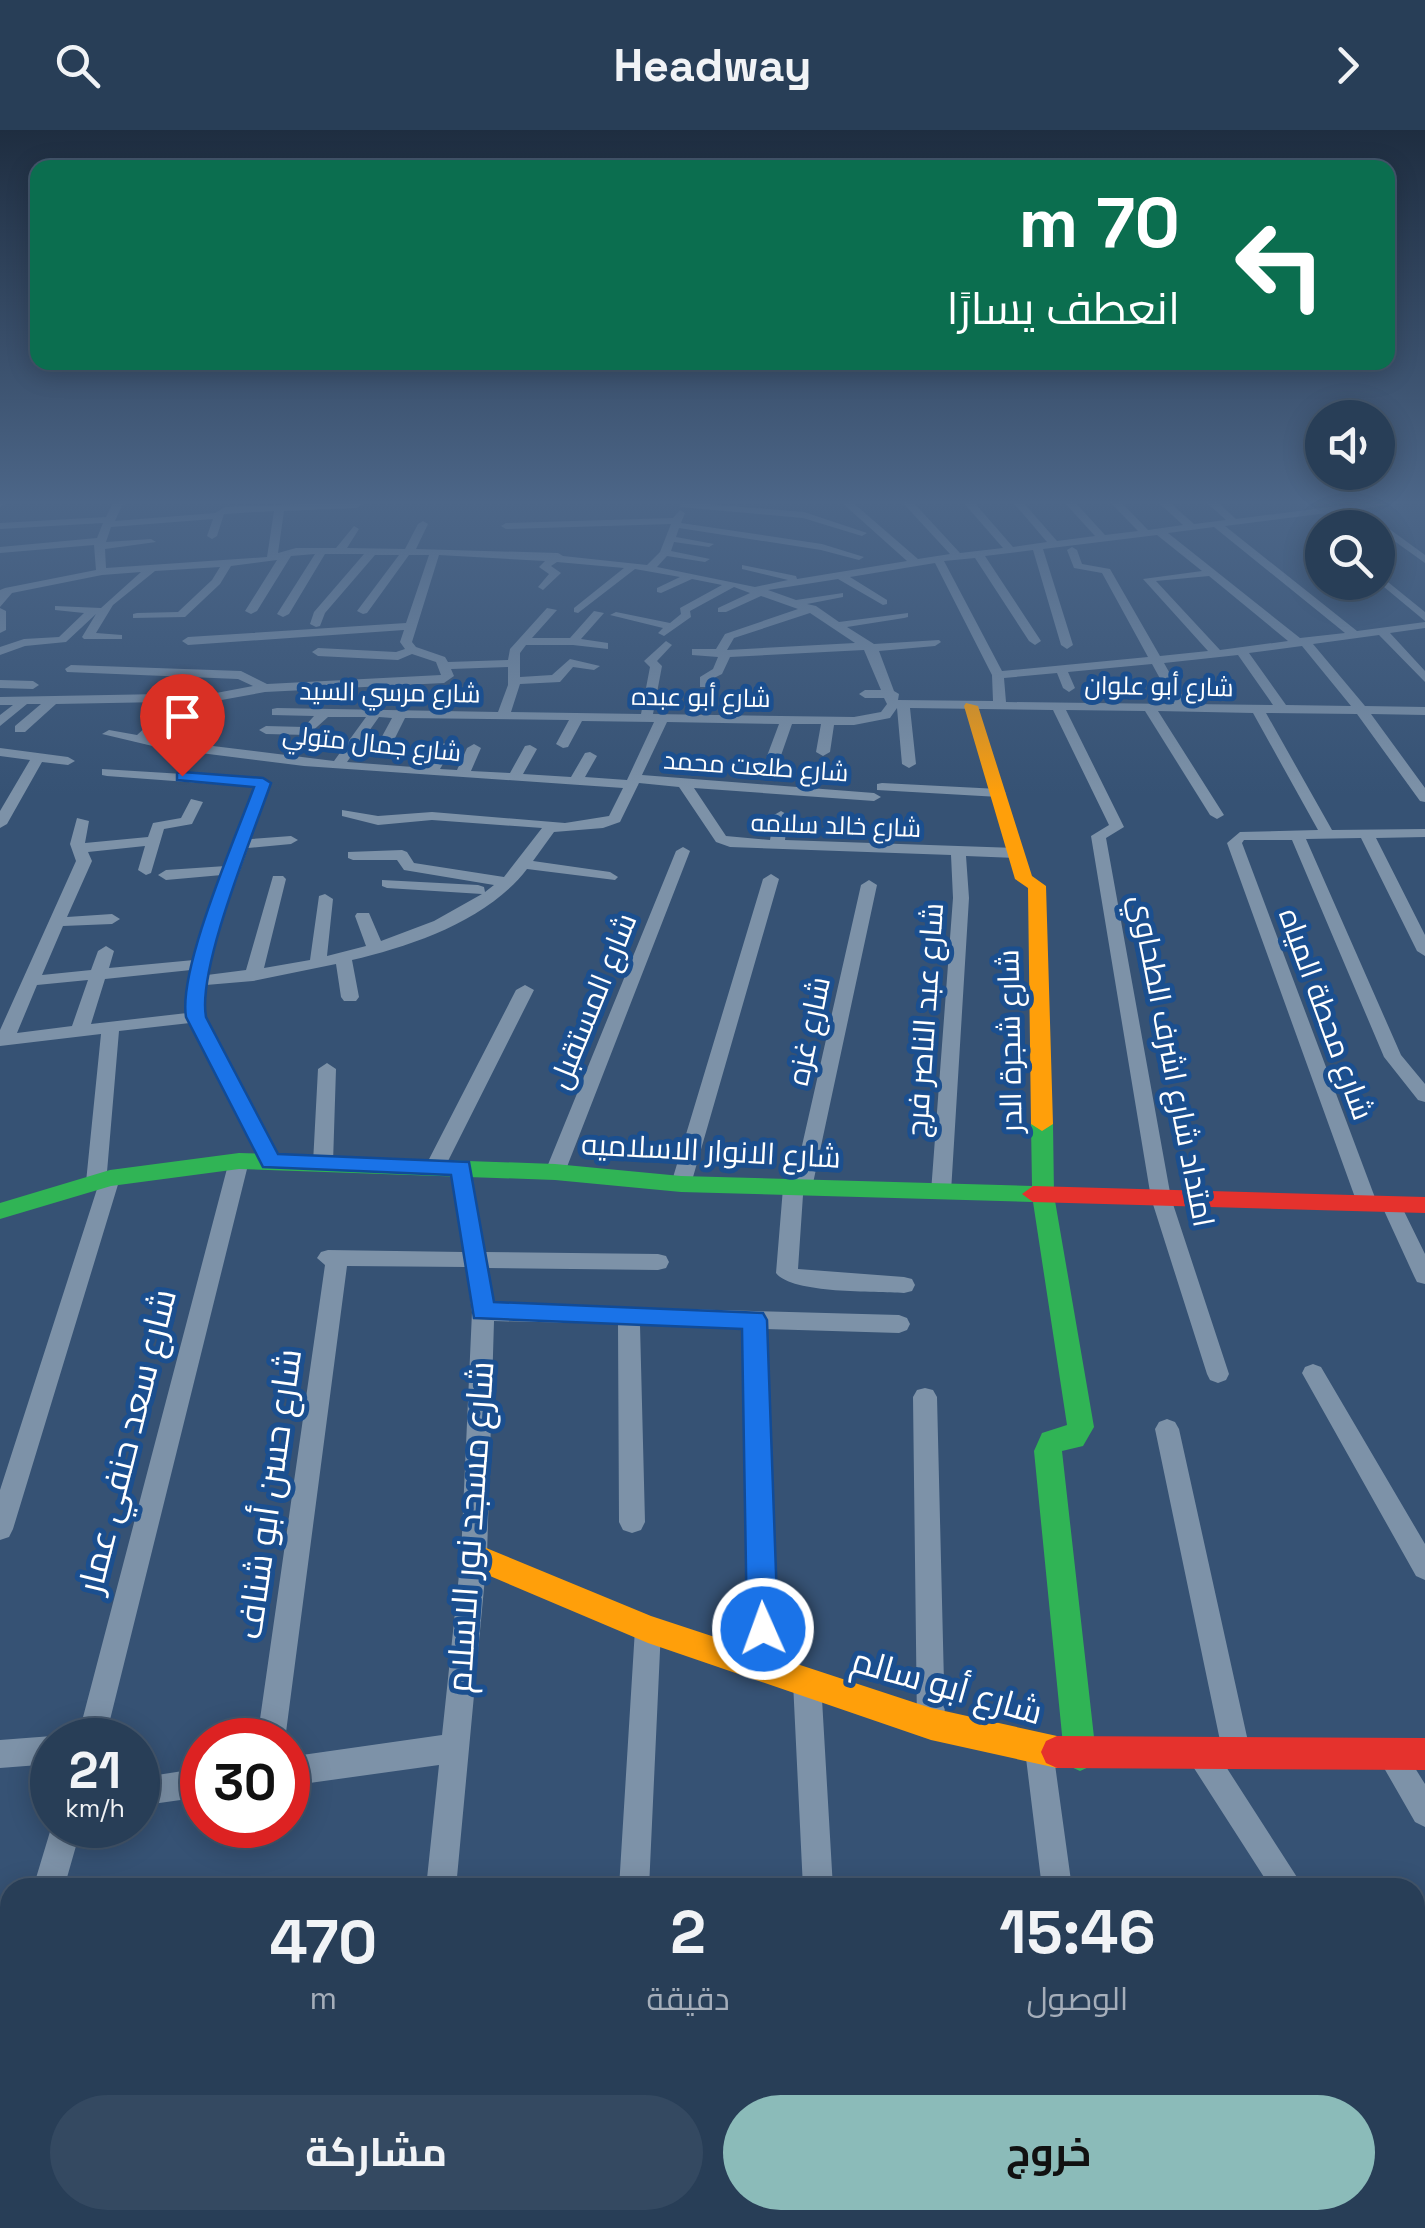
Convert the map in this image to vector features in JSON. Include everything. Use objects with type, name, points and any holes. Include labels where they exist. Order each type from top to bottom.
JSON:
[{"type":"street","points":[[0,630],[1,599]]},
{"type":"street","points":[[3,651],[24,643],[62,640],[113,599]]},
{"type":"street","points":[[137,616],[181,615],[198,599]]},
{"type":"street","points":[[251,611],[259,599]]},
{"type":"street","points":[[283,614],[292,599]]},
{"type":"street","points":[[316,624],[331,599]]},
{"type":"street","points":[[363,611],[372,599]]},
{"type":"street","points":[[420,599],[406,642],[412,650],[440,660],[442,673]]},
{"type":"street","points":[[578,610],[592,599]]},
{"type":"street","points":[[347,813],[366,820],[432,816],[559,825],[610,822],[618,816],[633,782],[654,719],[656,666],[650,661],[688,615],[684,610],[704,599]]},
{"type":"street","points":[[722,610],[742,599]]},
{"type":"street","points":[[787,599],[841,625],[870,647],[887,669],[909,764]]},
{"type":"street","points":[[704,684],[706,677],[718,671],[729,636],[826,599]]},
{"type":"street","points":[[878,599],[883,602]]},
{"type":"street","points":[[959,599],[998,675],[1000,706]]},
{"type":"street","points":[[1007,599],[1035,641]]},
{"type":"street","points":[[1050,599],[1069,688]]},
{"type":"street","points":[[1121,599],[1183,708]]},
{"type":"street","points":[[1166,599],[1217,654]]},
{"type":"street","points":[[1244,599],[1300,642],[1361,710],[1425,798]]},
{"type":"street","points":[[1310,599],[1354,634]]},
{"type":"street","points":[[1401,599],[1425,622]]},
{"type":"street","points":[[59,608],[99,610]]},
{"type":"street","points":[[99,610],[88,638],[118,638]]},
{"type":"street","points":[[503,716],[514,681],[514,652],[551,610]]},
{"type":"street","points":[[827,616],[864,610]]},
{"type":"street","points":[[576,636],[598,612]]},
{"type":"street","points":[[841,625],[904,615]]},
{"type":"street","points":[[616,616],[668,635]]},
{"type":"street","points":[[998,675],[1217,654],[1425,622]]},
{"type":"street","points":[[188,641],[411,626]]},
{"type":"street","points":[[336,653],[343,630]]},
{"type":"street","points":[[1382,630],[1425,678]]},
{"type":"street","points":[[524,642],[576,636],[606,641]]},
{"type":"street","points":[[238,656],[242,637]]},
{"type":"street","points":[[696,652],[722,654],[935,642]]},
{"type":"street","points":[[318,652],[398,656],[412,650]]},
{"type":"street","points":[[1242,650],[1283,710]]},
{"type":"street","points":[[514,681],[556,679],[570,663],[594,666]]},
{"type":"street","points":[[0,702],[216,697],[265,688],[512,664]]},
{"type":"street","points":[[71,670],[241,675],[265,688]]},
{"type":"street","points":[[3,677],[34,685]]},
{"type":"street","name":"شارع أبو علوان","points":[[865,694],[896,701],[971,706],[1425,711]]},
{"type":"street","name":"شارع أبو عبده","points":[[503,716],[828,721],[885,715],[896,701]]},
{"type":"street","points":[[20,730],[51,702]]},
{"type":"street","points":[[0,722],[22,703]]},
{"type":"street","points":[[971,706],[1016,853]]},
{"type":"street","name":"امتداد شارع اشرف الطحاوي","points":[[1058,707],[1117,827],[1098,836],[1161,1198],[1218,1374]]},
{"type":"street","points":[[1149,708],[1217,814]]},
{"type":"street","points":[[1258,710],[1327,834]]},
{"type":"street","name":"شارع مرسي السيد","points":[[276,712],[503,716]]},
{"type":"street","points":[[266,730],[308,731],[324,713]]},
{"type":"street","points":[[340,763],[374,715]]},
{"type":"street","points":[[386,742],[400,715]]},
{"type":"street","points":[[563,744],[577,718]]},
{"type":"street","points":[[139,740],[162,719]]},
{"type":"street","points":[[161,744],[187,721]]},
{"type":"street","points":[[771,764],[786,721]]},
{"type":"street","points":[[823,752],[828,721]]},
{"type":"street","name":"شارع جمال متولي","points":[[109,734],[161,744],[431,772],[633,782]]},
{"type":"street","points":[[431,772],[446,747]]},
{"type":"street","points":[[462,774],[474,748]]},
{"type":"street","points":[[514,778],[530,749]]},
{"type":"street","points":[[0,752],[68,761]]},
{"type":"street","points":[[576,781],[590,756]]},
{"type":"street","points":[[0,824],[36,758]]},
{"type":"street","points":[[107,772],[262,782],[198,973],[196,1017],[271,1162]]},
{"type":"street","name":"شارع طلعت محمد","points":[[633,782],[999,793]]},
{"type":"street","name":"شارع خالد سلامه","points":[[684,783],[720,839],[777,845],[1016,853]]},
{"type":"street","points":[[146,870],[158,826],[188,820],[196,802]]},
{"type":"street","points":[[777,845],[781,815]]},
{"type":"street","points":[[2,1039],[84,861],[79,848],[82,821]]},
{"type":"street","points":[[31,981],[98,974],[252,976],[343,958],[450,918],[502,886],[547,830],[559,825]]},
{"type":"street","points":[[1425,833],[1296,835],[1393,1056],[1425,1096]]},
{"type":"street","points":[[1366,834],[1425,950]]},
{"type":"street","name":"شارع محطة المياه","points":[[1296,835],[1240,836],[1234,843],[1367,1203]]},
{"type":"street","points":[[242,844],[291,840]]},
{"type":"street","points":[[79,848],[154,841]]},
{"type":"street","name":"شارع المستقبل","points":[[554,1172],[683,852]]},
{"type":"street","name":"شارع عبد الناصر فرج","points":[[941,1192],[961,898],[958,852]]},
{"type":"street","name":"شارع شجرة الدر","points":[[1016,853],[1024,879],[1037,886],[1043,1194],[1081,1426],[1073,1438],[1052,1441],[1048,1451],[1080,1756]]},
{"type":"street","points":[[353,855],[402,855],[409,867],[502,886]]},
{"type":"street","points":[[523,864],[610,877]]},
{"type":"street","points":[[166,874],[233,870]]},
{"type":"street","points":[[252,976],[278,879]]},
{"type":"street","points":[[681,1184],[771,879]]},
{"type":"street","points":[[388,884],[502,886]]},
{"type":"street","name":"شارع غزه","points":[[869,885],[798,1188],[787,1273],[798,1278],[904,1284]]},
{"type":"street","points":[[318,965],[325,899]]},
{"type":"street","points":[[364,916],[375,948]]},
{"type":"street","points":[[57,922],[112,919]]},
{"type":"street","points":[[80,1030],[106,951]]},
{"type":"street","points":[[343,958],[350,997]]},
{"type":"street","points":[[448,1167],[525,990]]},
{"type":"street","points":[[2,1039],[196,1017]]},
{"type":"street","points":[[0,1530],[103,1180],[111,1027]]},
{"type":"street","points":[[324,1163],[326,1069]]},
{"type":"street","name":"شارع الانوار الاسلاميه","points":[[0,1211],[103,1180],[238,1162],[554,1172],[681,1184],[1425,1204]]},
{"type":"street","name":"شارع سعد حنفي عمار","points":[[97,1718],[238,1162]]},
{"type":"street","name":"شارع مسجد نور الاسلام","points":[[442,1878],[474,1556],[483,1312],[476,1260],[448,1167]]},
{"type":"street","points":[[1391,1204],[1425,1276]]},
{"type":"street","name":"شارع حسن أبو شناف","points":[[274,1718],[332,1258],[476,1260]]},
{"type":"street","points":[[476,1260],[658,1262]]},
{"type":"street","points":[[483,1312],[899,1324]]},
{"type":"street","points":[[630,1316],[632,1522]]},
{"type":"street","points":[[754,1320],[764,1668]]},
{"type":"street","points":[[1313,1373],[1425,1568]]},
{"type":"street","points":[[925,1397],[931,1724]]},
{"type":"street","points":[[1167,1429],[1237,1755]]},
{"type":"street","name":"شارع أبو سالم","points":[[474,1556],[648,1629],[931,1724],[1039,1750],[1080,1756],[1425,1754]]},
{"type":"street","points":[[635,1878],[648,1629]]},
{"type":"street","points":[[807,1682],[817,1878]]},
{"type":"street","points":[[310,1768],[454,1748]]},
{"type":"street","points":[[1039,1750],[1056,1878]]},
{"type":"street","points":[[0,1754],[30,1752]]},
{"type":"street","points":[[1390,1754],[1425,1812]]},
{"type":"street","points":[[1202,1755],[1282,1878]]},
{"type":"street","points":[[51,1878],[60,1848]]},
{"type":"traffic: fast","points":[[1042,1124],[1043,1195],[1081,1427],[1073,1438],[1052,1441],[1048,1451],[1080,1755]]},
{"type":"traffic: fast","points":[[0,1211],[110,1178],[239,1161],[555,1172],[681,1184],[1033,1194]]},
{"type":"traffic: slow","points":[[971,706],[1024,879],[1037,886],[1042,1124]]},
{"type":"traffic: slow","points":[[474,1556],[648,1629],[931,1724],[1057,1752]]},
{"type":"traffic: jam","points":[[1033,1194],[1425,1205]]},
{"type":"traffic: jam","points":[[1057,1752],[1425,1754]]},
{"type":"route","points":[[182,776],[263,783],[201,964],[193,1000],[196,1017],[271,1162],[462,1168],[483,1312],[754,1320],[763,1629]]}]
